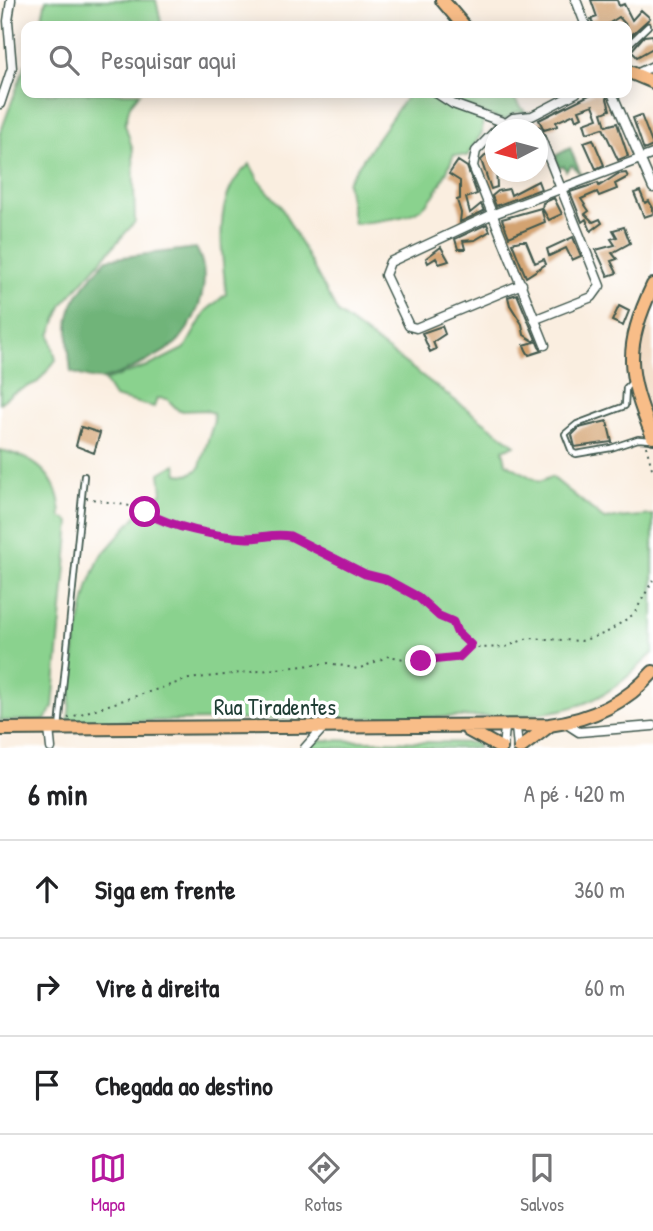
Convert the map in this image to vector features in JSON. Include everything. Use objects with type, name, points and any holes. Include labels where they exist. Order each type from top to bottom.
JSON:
[{"type":"main road","points":[[447,3],[460,21]]},
{"type":"main road","points":[[632,73],[653,82]]},
{"type":"main road","points":[[650,439],[634,381],[634,332],[653,285]]},
{"type":"main road","name":"Rua Tiradentes","points":[[0,729],[510,728],[549,725],[593,715],[623,699],[653,672]]},
{"type":"main road","points":[[519,748],[549,725]]},
{"type":"main road","points":[[465,728],[502,748]]},
{"type":"street","points":[[0,104],[12,68],[8,21],[11,0]]},
{"type":"street","points":[[576,0],[584,21]]},
{"type":"street","points":[[632,73],[653,66]]},
{"type":"street","points":[[444,98],[495,119]]},
{"type":"street","points":[[518,119],[532,116],[566,98]]},
{"type":"street","points":[[614,98],[653,188]]},
{"type":"street","points":[[485,142],[476,151],[473,166],[545,345]]},
{"type":"street","points":[[522,285],[421,326],[409,326],[386,278],[390,262],[491,215],[561,191],[653,154]]},
{"type":"street","points":[[536,319],[592,297],[599,289],[599,281],[548,158]]},
{"type":"street","points":[[565,723],[579,732],[653,726]]},
{"type":"street","points":[[502,748],[510,728]]},
{"type":"street","points":[[510,728],[519,748]]},
{"type":"street","points":[[51,748],[58,729]]},
{"type":"street","points":[[305,748],[322,729]]},
{"type":"lane","points":[[632,41],[648,26]]},
{"type":"lane","points":[[634,381],[626,388],[625,406],[577,424],[565,434],[576,454],[638,439],[650,439]]},
{"type":"lane","points":[[58,729],[84,476]]},
{"type":"path","points":[[650,439],[653,472]]},
{"type":"path","points":[[81,498],[130,506],[172,524],[213,534],[246,538],[281,533],[299,539],[365,574],[385,579],[418,597],[439,616],[453,622],[457,632],[471,645],[480,649],[506,647],[528,638],[581,641],[606,633],[634,614],[653,580]]},
{"type":"path","points":[[58,729],[66,719],[75,714],[178,682],[329,663],[358,669],[388,656],[407,661],[453,659],[471,645]]},
{"type":"shaded area","points":[[653,303],[653,425],[642,403],[635,346]]},
{"type":"green space","points":[[46,0],[156,0],[161,21],[41,21]]},
{"type":"green space","points":[[21,77],[21,98],[136,98],[130,105],[125,124],[133,151],[135,222],[63,304],[50,335],[56,360],[38,382],[11,394],[0,403],[0,134]]},
{"type":"green space","points":[[406,98],[433,98],[483,118],[482,133],[467,156],[454,155],[436,192],[418,210],[394,219],[354,224],[347,182]]},
{"type":"green space","points":[[449,98],[513,98],[526,113],[517,112],[501,119],[465,107]]},
{"type":"green space","points":[[570,148],[581,175],[572,165],[566,171],[564,166],[559,168],[555,156]]},
{"type":"green space","points":[[250,164],[259,181],[280,205],[338,313],[515,445],[503,450],[506,463],[539,482],[552,477],[604,519],[653,515],[653,653],[607,692],[578,706],[518,716],[68,722],[76,639],[89,584],[100,557],[146,505],[162,493],[160,473],[176,464],[178,474],[188,475],[199,469],[214,421],[213,413],[205,410],[179,411],[167,399],[157,398],[154,407],[114,397],[104,381],[153,364],[185,348],[206,311],[226,294],[222,242],[224,207],[229,191]]},
{"type":"green space","points":[[196,248],[203,271],[202,295],[187,329],[174,345],[111,377],[95,379],[71,372],[68,335],[71,310],[83,288],[107,259]]},
{"type":"green space","points":[[0,450],[25,458],[44,472],[56,491],[61,517],[70,522],[53,707],[45,720],[0,721]]},
{"type":"green space","points":[[315,740],[476,743],[479,748],[309,748]]},
{"type":"building","points":[[591,0],[617,0],[619,6],[624,4],[632,20],[641,10],[650,18],[632,34],[632,21],[623,21],[619,17],[613,21],[592,21],[591,19],[597,17]]},
{"type":"building","points":[[653,35],[653,48],[637,57],[632,50],[644,36]]},
{"type":"building","points":[[583,98],[607,98],[610,110],[602,113],[606,126],[617,123],[628,156],[618,160],[603,128],[587,133],[584,123],[598,118],[593,105],[579,110],[582,117],[576,120],[574,114],[556,122],[557,126],[548,129],[548,119],[541,119]]},
{"type":"building","points":[[641,115],[653,146],[644,150],[633,118]]},
{"type":"building","points":[[593,139],[604,165],[596,169],[584,142]]},
{"type":"building","points":[[485,156],[485,172],[481,160]]},
{"type":"building","points":[[458,161],[467,167],[477,194],[466,198],[470,213],[481,204],[484,211],[460,222],[461,213],[457,200],[460,199],[460,181],[449,174]]},
{"type":"building","points":[[626,173],[628,177],[615,184],[617,189],[599,196],[597,192],[581,199],[589,211],[585,214],[593,222],[600,219],[602,223],[591,231],[586,219],[582,222],[570,192],[598,183],[599,186],[618,174]]},
{"type":"building","points":[[489,182],[497,182],[497,187],[491,189]]},
{"type":"building","points":[[536,182],[541,189],[496,206],[492,196],[498,191],[509,189],[511,195]]},
{"type":"building","points":[[640,191],[645,203],[649,201],[653,208],[653,214],[644,217],[634,193]]},
{"type":"building","points":[[554,198],[562,214],[549,220],[542,208],[543,203]]},
{"type":"building","points":[[541,208],[545,222],[509,237],[502,219]]},
{"type":"building","points":[[487,224],[490,231],[475,240],[463,241],[465,249],[458,249],[455,239]]},
{"type":"building","points":[[624,227],[630,243],[612,253],[617,259],[611,261],[617,273],[608,276],[596,250],[615,245],[611,239],[617,237],[613,230]]},
{"type":"building","points":[[573,237],[581,256],[572,260],[566,248],[549,256],[547,249]]},
{"type":"building","points":[[526,241],[535,263],[544,259],[546,264],[526,277],[512,243]]},
{"type":"building","points":[[441,247],[449,261],[439,264],[436,258],[428,263],[426,258]]},
{"type":"building","points":[[517,294],[542,351],[529,355],[526,350],[524,345],[535,342],[524,335],[522,324],[510,305],[508,297]]},
{"type":"building","points":[[619,306],[629,311],[623,326],[612,321]]},
{"type":"building","points":[[442,326],[445,334],[433,342],[436,349],[430,352],[422,333]]},
{"type":"building","points":[[607,421],[612,442],[575,447],[572,435],[579,428]]},
{"type":"building","points":[[81,427],[100,433],[94,453],[76,446]]},
{"type":"route","points":[[145,512],[172,524],[213,534],[252,538],[281,533],[299,539],[360,572],[385,579],[406,590],[423,600],[439,616],[453,622],[457,632],[471,645],[465,653],[453,659],[421,661]]}]
